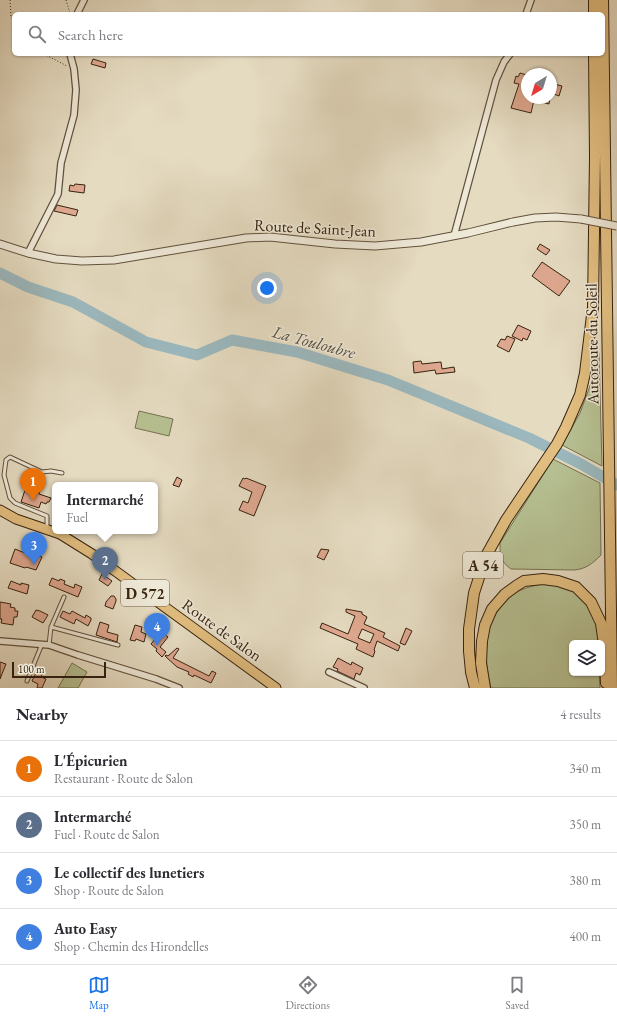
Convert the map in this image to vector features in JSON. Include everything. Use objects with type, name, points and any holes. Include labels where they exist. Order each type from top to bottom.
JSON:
[{"type":"highway","points":[[594,0],[594,12]]},
{"type":"highway","name":"Autoroute du Soleil","points":[[603,0],[603,12]]},
{"type":"highway","name":"A 54","points":[[475,688],[471,672],[469,629],[474,593],[486,556],[506,520],[557,444],[580,395],[585,373],[592,315],[595,156],[594,56]]},
{"type":"highway","name":"Autoroute du Soleil","points":[[604,56],[612,688]]},
{"type":"highway","name":"A 54","points":[[485,688],[481,663],[482,641],[486,624],[492,609],[505,594],[524,581],[543,579],[558,581],[576,587],[591,602],[601,623],[604,645],[606,688]]},
{"type":"main road","name":"Route de Salon","points":[[0,510],[16,520]]},
{"type":"main road","name":"Route de Salon","points":[[0,518],[16,520],[52,532]]},
{"type":"main road","name":"Route de Salon","points":[[60,534],[92,554],[276,688]]},
{"type":"street","points":[[78,12],[84,0]]},
{"type":"street","points":[[527,12],[531,0]]},
{"type":"street","points":[[28,253],[58,194],[61,163],[74,115],[76,90],[74,69],[71,56]]},
{"type":"street","points":[[454,236],[496,80],[504,62],[508,56]]},
{"type":"street","name":"Route de Saint-Jean","points":[[0,244],[28,253],[56,259],[82,261],[114,260],[246,238],[270,236],[335,244],[375,246],[421,242],[535,218],[556,217],[581,219],[617,226]]},
{"type":"street","points":[[0,641],[49,645],[156,679],[179,688]]},
{"type":"street","points":[[329,672],[364,688]]},
{"type":"lane","points":[[47,530],[47,516],[15,503],[10,498],[4,475],[6,460],[10,457],[42,472],[52,471],[62,473]]},
{"type":"lane","points":[[49,645],[51,627],[64,597]]},
{"type":"lane","points":[[51,627],[118,645]]},
{"type":"lane","points":[[27,682],[42,644]]},
{"type":"path","points":[[10,0],[12,18]]},
{"type":"path","points":[[66,0],[70,12]]},
{"type":"path","points":[[48,56],[74,69]]},
{"type":"green space","points":[[599,353],[602,466],[562,445],[580,413],[590,386]]},
{"type":"green space","points":[[139,411],[173,419],[169,436],[135,428]]},
{"type":"green space","points":[[553,459],[600,483],[601,555],[589,566],[574,570],[511,569],[501,558],[500,543]]},
{"type":"green space","points":[[544,584],[560,586],[569,589],[583,600],[593,616],[599,640],[569,640],[569,676],[599,676],[600,688],[491,688],[488,676],[486,652],[487,640],[494,618],[508,599],[519,591]]},
{"type":"green space","points":[[72,663],[87,672],[78,688],[58,688]]},
{"type":"building","points":[[93,59],[106,63],[105,68],[91,64]]},
{"type":"building","points":[[521,73],[521,104],[533,104],[531,113],[511,108],[519,84],[514,83],[516,76],[518,77]]},
{"type":"building","points":[[557,85],[562,86],[559,96],[557,95]]},
{"type":"building","points":[[75,184],[85,185],[84,193],[69,191],[70,185],[74,186]]},
{"type":"building","points":[[57,205],[78,210],[76,216],[54,211]]},
{"type":"building","points":[[540,244],[550,250],[546,255],[537,249]]},
{"type":"building","points":[[542,262],[570,281],[559,296],[532,276]]},
{"type":"building","points":[[518,325],[531,331],[527,340],[523,338],[522,341],[512,336]]},
{"type":"building","points":[[507,336],[515,339],[509,352],[497,346],[501,339],[505,340]]},
{"type":"building","points":[[421,361],[422,364],[441,362],[442,369],[454,367],[455,372],[436,374],[435,370],[414,373],[413,362]]},
{"type":"building","points":[[177,477],[182,480],[179,487],[173,485]]},
{"type":"building","points":[[243,478],[266,486],[254,516],[239,510],[243,501],[248,503],[252,492],[239,486]]},
{"type":"building","points":[[37,482],[42,483],[39,494],[51,498],[46,504],[41,502],[39,508],[21,502],[25,490],[33,492]]},
{"type":"building","points":[[15,549],[30,555],[31,553],[42,557],[36,570],[10,563]]},
{"type":"building","points":[[321,549],[329,550],[324,560],[317,557]]},
{"type":"building","points":[[102,574],[112,581],[108,586],[99,580]]},
{"type":"building","points":[[52,578],[59,581],[60,579],[65,581],[64,584],[74,588],[75,584],[82,587],[78,597],[49,585]]},
{"type":"building","points":[[11,581],[21,585],[21,583],[29,585],[27,594],[8,588]]},
{"type":"building","points":[[111,596],[114,596],[116,599],[113,609],[105,606],[106,602]]},
{"type":"building","points":[[0,602],[11,604],[10,607],[15,608],[15,611],[18,611],[17,617],[14,617],[13,625],[1,623]]},
{"type":"building","points":[[346,609],[362,612],[362,614],[367,617],[364,624],[385,633],[383,637],[400,646],[398,651],[377,641],[373,657],[356,649],[358,644],[320,628],[322,623],[348,634],[355,616],[346,612]],"holes":[[[362,629],[374,634],[370,643],[358,638]]]},
{"type":"building","points":[[36,610],[48,615],[43,623],[32,617]]},
{"type":"building","points":[[63,611],[70,614],[72,611],[85,618],[86,615],[91,618],[91,620],[88,626],[76,619],[74,624],[60,617]]},
{"type":"building","points":[[100,622],[109,625],[107,632],[118,635],[117,642],[96,635]]},
{"type":"building","points":[[135,625],[142,627],[141,632],[146,634],[144,642],[136,639],[135,641],[130,640]]},
{"type":"building","points":[[406,628],[412,631],[405,645],[400,643]]},
{"type":"building","points":[[161,632],[168,637],[160,647],[166,652],[162,657],[156,651],[157,649],[151,644]]},
{"type":"building","points":[[177,648],[179,649],[173,658],[209,676],[212,671],[216,673],[211,683],[194,675],[193,677],[188,674],[189,672],[177,667],[165,656],[168,656]]},
{"type":"building","points":[[338,658],[351,665],[352,662],[363,668],[360,675],[356,673],[354,679],[337,671],[338,669],[333,667]]},
{"type":"building","points":[[0,662],[6,664],[0,679]]},
{"type":"building","points":[[39,667],[44,670],[41,677],[46,679],[42,688],[37,688],[38,684],[32,681]]},
{"type":"waterway","name":"La Touloubre","points":[[0,273],[28,287],[73,302],[146,342],[197,355],[232,340],[297,352],[388,380],[529,438],[581,464],[617,485]]},
{"type":"place","name":"L'Épicurien","points":[[33,501]]},
{"type":"place","name":"Le collectif des lunetiers","points":[[34,565]]},
{"type":"place","name":"Intermarché","points":[[105,580]]},
{"type":"place","name":"Auto Easy","points":[[157,646]]}]
